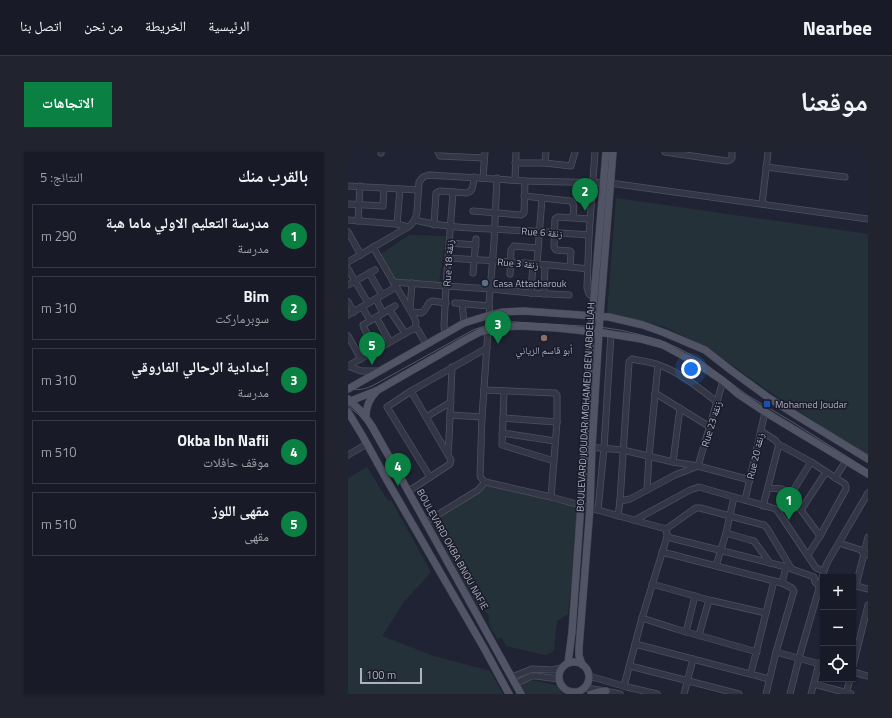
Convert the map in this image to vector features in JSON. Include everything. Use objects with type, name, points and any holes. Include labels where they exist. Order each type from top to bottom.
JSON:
[{"type":"main road","name":"BOULEVARD JOUDAR MOHAMED BEN ABDELLAH","points":[[582,664],[579,656],[579,648],[590,508],[588,446],[591,332],[596,316],[607,183],[606,152]]},
{"type":"main road","name":"BOULEVARD JOUDAR MOHAMED BEN ABDELLAH","points":[[568,663],[572,632],[581,505],[599,332],[594,298],[607,183],[613,152]]},
{"type":"main road","points":[[348,389],[444,333],[464,323],[490,314],[524,311],[609,317],[643,325],[705,350],[769,398],[799,418],[868,459]]},
{"type":"main road","points":[[349,401],[378,390],[480,332],[502,327],[520,326],[599,332],[641,338],[663,345],[698,364],[765,412],[868,474]]},
{"type":"main road","points":[[366,417],[369,402],[378,390]]},
{"type":"main road","name":"BOULEVARD OKBA BNOU NAFIE","points":[[349,401],[366,417],[409,491],[521,694]]},
{"type":"main road","points":[[348,413],[509,694]]},
{"type":"main road","points":[[575,662],[582,664],[589,672],[589,682],[585,688],[577,693],[567,692],[561,685],[559,679],[559,672],[561,668],[568,663],[575,662]]},
{"type":"main road","points":[[591,694],[606,691]]},
{"type":"street","points":[[438,152],[440,156],[461,154],[484,155],[483,178]]},
{"type":"street","points":[[515,180],[516,152]]},
{"type":"street","points":[[545,164],[546,152]]},
{"type":"street","points":[[515,163],[571,166],[575,152]]},
{"type":"street","points":[[594,298],[589,294],[587,288],[587,269],[595,152]]},
{"type":"street","points":[[665,152],[727,161],[730,160],[732,152]]},
{"type":"street","points":[[762,204],[768,152]]},
{"type":"street","points":[[766,168],[846,177]]},
{"type":"street","points":[[348,262],[408,227],[415,220],[417,212],[418,184],[423,177],[427,175],[497,178],[525,181],[607,183],[868,219]]},
{"type":"street","points":[[434,225],[436,193],[440,191],[470,192],[472,190],[474,177]]},
{"type":"street","points":[[490,314],[489,306],[497,178]]},
{"type":"street","points":[[473,211],[523,214],[525,181]]},
{"type":"street","points":[[348,186],[418,190]]},
{"type":"street","points":[[358,221],[360,186]]},
{"type":"street","points":[[348,204],[383,206],[384,188]]},
{"type":"street","points":[[397,224],[400,189]]},
{"type":"street","name":"Rue 18 زنقة","points":[[444,333],[453,192]]},
{"type":"street","points":[[524,196],[570,201],[574,204],[573,217]]},
{"type":"street","points":[[531,293],[538,248],[542,198]]},
{"type":"street","points":[[570,267],[570,250],[556,250],[554,247],[555,219],[558,216],[590,219]]},
{"type":"street","points":[[348,220],[397,224],[408,227]]},
{"type":"street","name":"Rue 6 زنقة","points":[[415,220],[434,225],[451,227],[589,235]]},
{"type":"street","points":[[348,232],[361,254]]},
{"type":"street","points":[[449,243],[476,242],[473,273]]},
{"type":"street","points":[[510,274],[511,250],[514,246],[538,248]]},
{"type":"street","points":[[373,247],[411,311],[416,321],[415,329]]},
{"type":"street","name":"Rue 3 زنقة","points":[[448,258],[492,260],[587,269]]},
{"type":"street","points":[[544,294],[545,265]]},
{"type":"street","points":[[348,269],[368,303]]},
{"type":"street","points":[[348,285],[372,271],[382,295]]},
{"type":"street","points":[[348,315],[382,295],[394,284],[446,286],[568,295]]},
{"type":"street","points":[[411,311],[412,284]]},
{"type":"street","points":[[376,299],[383,313]]},
{"type":"street","points":[[411,311],[421,313],[432,301],[446,303]]},
{"type":"street","points":[[348,302],[354,312]]},
{"type":"street","points":[[456,303],[489,306]]},
{"type":"street","points":[[462,303],[464,323]]},
{"type":"street","points":[[362,307],[370,320]]},
{"type":"street","points":[[376,350],[363,326],[370,320],[392,307],[404,333]]},
{"type":"street","points":[[376,317],[390,342]]},
{"type":"street","points":[[348,366],[404,333],[415,329]]},
{"type":"street","points":[[415,329],[418,330],[426,344]]},
{"type":"street","points":[[488,330],[482,417],[480,476],[482,479],[485,482],[551,497],[666,529]]},
{"type":"street","points":[[598,510],[604,448],[611,334]]},
{"type":"street","points":[[348,336],[361,359]]},
{"type":"street","points":[[430,477],[387,407],[411,391],[487,348]]},
{"type":"street","points":[[618,516],[630,361],[632,359],[672,370],[717,402]]},
{"type":"street","points":[[647,490],[658,365]]},
{"type":"street","points":[[348,366],[361,372],[379,371]]},
{"type":"street","points":[[448,454],[452,368]]},
{"type":"street","points":[[361,372],[364,377],[364,381]]},
{"type":"street","name":"Rue 23 زنقة","points":[[698,466],[723,381]]},
{"type":"street","points":[[484,390],[557,395],[551,497]]},
{"type":"street","points":[[409,491],[450,464],[451,460],[411,391]]},
{"type":"street","points":[[504,392],[502,433],[502,443],[504,446],[554,461]]},
{"type":"street","points":[[655,393],[710,427]]},
{"type":"street","points":[[426,417],[451,402]]},
{"type":"street","points":[[673,462],[680,408]]},
{"type":"street","name":"Rue 20 زنقة","points":[[745,500],[765,412]]},
{"type":"street","points":[[450,415],[482,417]]},
{"type":"street","points":[[503,418],[556,422]]},
{"type":"street","points":[[761,431],[776,440],[780,446],[811,462],[846,486],[846,489],[808,555]]},
{"type":"street","points":[[502,433],[555,441]]},
{"type":"street","points":[[348,455],[367,444]]},
{"type":"street","points":[[588,446],[623,450],[673,462],[698,466],[750,480]]},
{"type":"street","points":[[764,506],[778,448],[780,446]]},
{"type":"street","points":[[835,478],[846,461]]},
{"type":"street","points":[[791,494],[811,462]]},
{"type":"street","points":[[620,501],[630,499],[675,475],[698,466]]},
{"type":"street","points":[[801,510],[826,472]]},
{"type":"street","points":[[426,522],[478,490],[485,482]]},
{"type":"street","points":[[635,520],[694,488],[699,487],[745,500],[776,509],[816,568],[822,574]]},
{"type":"street","points":[[769,488],[782,489],[791,494],[820,536]]},
{"type":"street","points":[[716,566],[726,533],[734,497]]},
{"type":"street","points":[[823,574],[827,563],[867,497]]},
{"type":"street","points":[[666,529],[696,508],[760,524],[767,528],[788,567],[782,583]]},
{"type":"street","points":[[624,686],[642,618],[667,537],[666,529]]},
{"type":"street","points":[[726,533],[754,541],[770,563]]},
{"type":"street","points":[[667,537],[788,567],[814,577]]},
{"type":"street","points":[[856,581],[866,554],[868,537]]},
{"type":"street","points":[[839,543],[861,550],[866,554]]},
{"type":"street","points":[[662,552],[782,583],[792,588],[794,591],[776,652],[766,694]]},
{"type":"street","points":[[790,694],[798,658],[820,587],[814,577],[816,568]]},
{"type":"street","points":[[751,674],[774,581]]},
{"type":"street","points":[[652,584],[766,614]]},
{"type":"street","points":[[856,586],[868,589]]},
{"type":"street","points":[[686,632],[695,596]]},
{"type":"street","points":[[698,635],[709,600]]},
{"type":"street","points":[[856,654],[868,606]]},
{"type":"street","points":[[642,618],[757,652]]},
{"type":"street","points":[[635,644],[769,679]]},
{"type":"street","points":[[776,652],[820,664]]},
{"type":"street","points":[[684,694],[693,659]]},
{"type":"street","points":[[630,666],[739,694]]},
{"type":"street","points":[[811,694],[820,667]]},
{"type":"street","points":[[514,680],[532,668],[553,670],[561,668]]},
{"type":"street","points":[[856,673],[868,676]]},
{"type":"street","points":[[514,680],[531,676],[559,679]]},
{"type":"street","points":[[589,676],[657,694]]},
{"type":"street","points":[[814,684],[847,694],[849,682]]},
{"type":"street","points":[[585,688],[620,694]]},
{"type":"shaded area","points":[[616,198],[868,234],[868,457],[764,388],[710,349],[665,327],[607,314]]},
{"type":"shaded area","points":[[409,235],[446,236],[439,283],[394,279],[381,254]]},
{"type":"shaded area","points":[[367,467],[388,501],[391,500],[431,572],[403,603],[382,636],[434,656],[490,671],[503,694],[348,694],[348,478]]},
{"type":"shaded area","points":[[487,484],[579,508],[568,614],[557,621],[554,650],[551,653],[545,655],[506,646],[501,637],[498,639],[489,624],[488,614],[478,609],[445,548],[446,544],[439,538],[431,522]]},
{"type":"shaded area","points":[[530,680],[556,685],[563,694],[524,694],[519,686]]},
{"type":"tram line","points":[[348,387],[360,390],[372,386],[473,330],[499,321],[599,327],[620,330],[660,340],[699,359],[747,395],[868,470]]},
{"type":"tram line","points":[[348,406],[366,423],[430,533],[518,694]]},
{"type":"place","name":"Bim","points":[[585,211]]},
{"type":"place","name":"Casa Attacharouk","points":[[485,283]]},
{"type":"place","name":"أبو قاسم الزياني","points":[[544,338]]},
{"type":"place","name":"إعدادية الرحالي الفاروقي","points":[[498,344]]},
{"type":"place","name":"مقهى اللوز","points":[[372,365]]},
{"type":"place","name":"Mohamed Joudar","points":[[767,404]]},
{"type":"place","name":"Okba Ibn Nafii","points":[[398,486]]},
{"type":"place","name":"مدرسة التعليم الاولي ماما هبة","points":[[789,520]]}]
